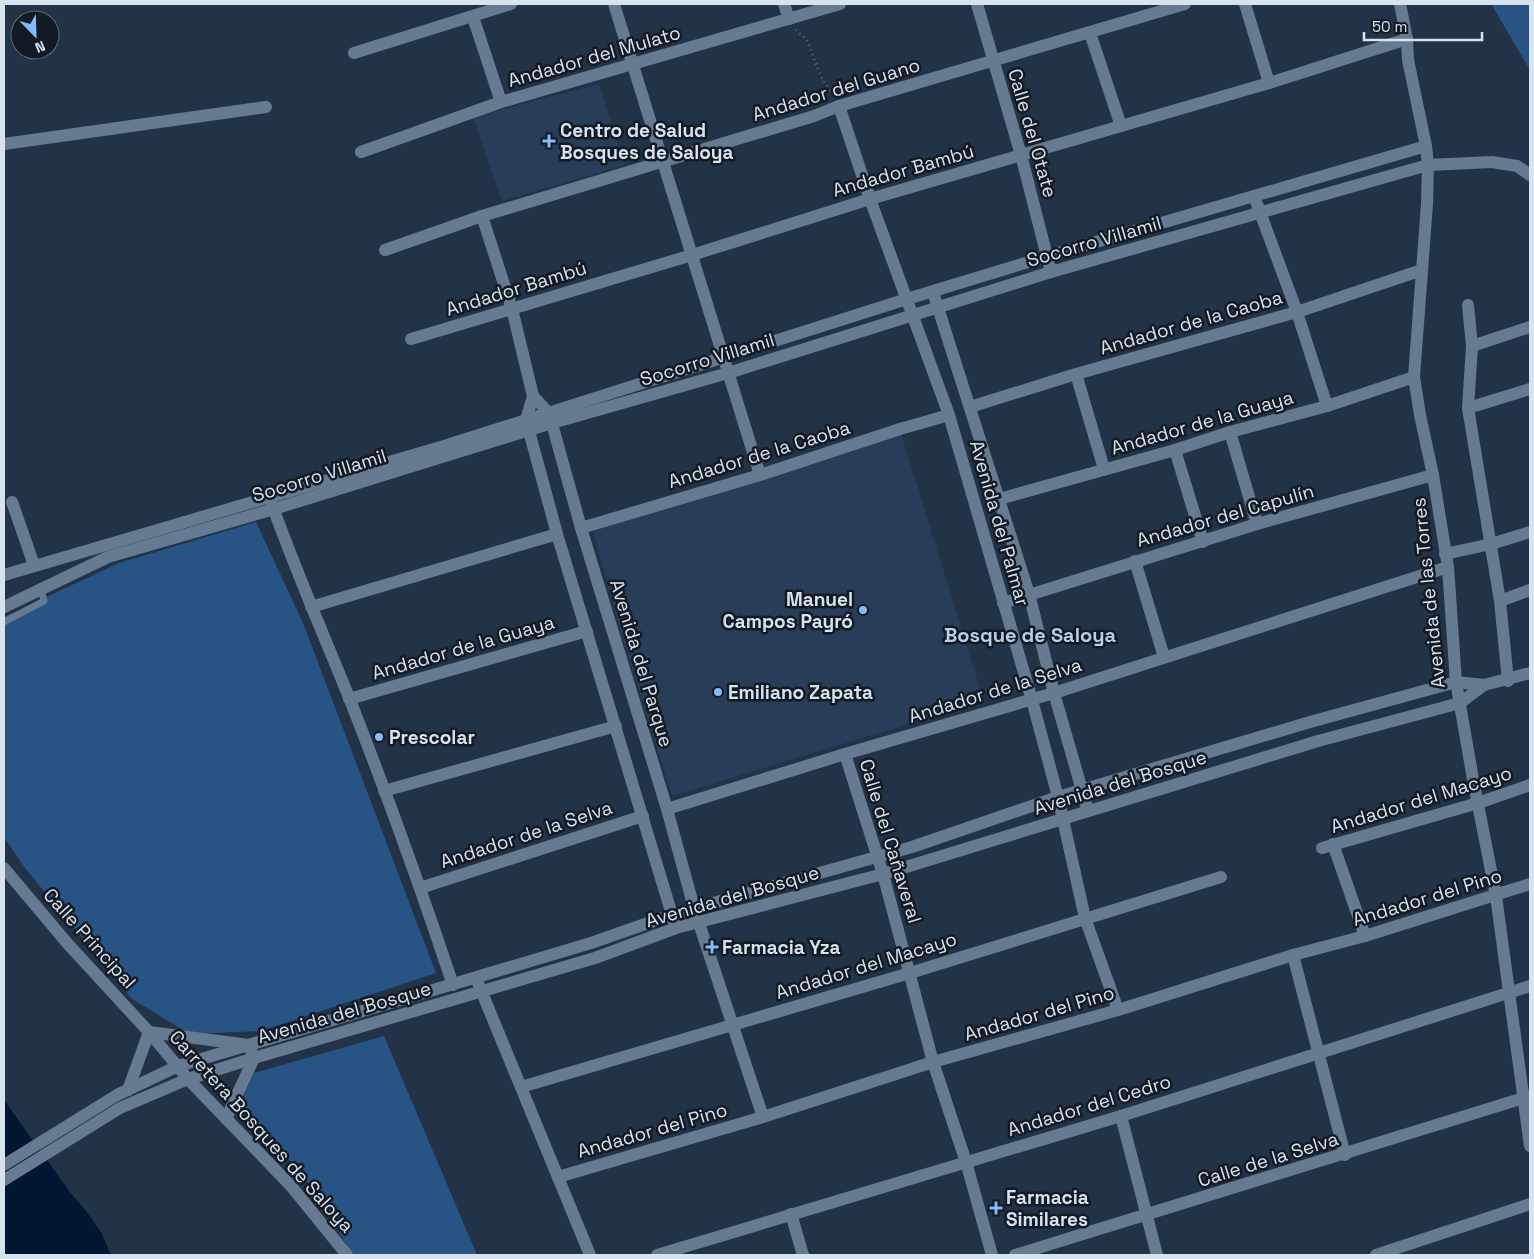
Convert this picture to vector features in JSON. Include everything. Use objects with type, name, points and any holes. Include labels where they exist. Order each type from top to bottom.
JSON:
[{"type":"street","points":[[354,53],[511,4]]},
{"type":"street","points":[[614,4],[760,476]]},
{"type":"street","points":[[784,4],[789,19]]},
{"type":"street","name":"Andador del Mulato","points":[[361,152],[501,102],[840,4]]},
{"type":"street","name":"Calle del Otate","points":[[977,4],[1021,155],[1051,272]]},
{"type":"street","name":"Andador del Guano","points":[[385,250],[482,216],[662,160],[1185,4]]},
{"type":"street","points":[[1245,4],[1269,83]]},
{"type":"street","name":"Avenida de las Torres","points":[[1400,4],[1407,39],[1408,60],[1426,146],[1428,166],[1414,377],[1447,560],[1456,682],[1496,896],[1509,994],[1527,1097],[1530,1146]]},
{"type":"street","points":[[473,17],[501,102]]},
{"type":"street","points":[[1090,33],[1121,126]]},
{"type":"street","name":"Andador Bambú","points":[[411,339],[692,255],[870,199],[1269,83],[1407,39]]},
{"type":"street","name":"Avenida del Palmar","points":[[839,106],[870,199],[949,415],[1032,700],[1058,797],[1085,918],[1118,1010]]},
{"type":"street","points":[[4,144],[266,108]]},
{"type":"street","name":"Socorro Villamil","points":[[4,607],[108,557],[274,509],[551,418],[723,358],[907,299],[1426,146]]},
{"type":"street","name":"Socorro Villamil","points":[[551,418],[728,373],[1051,272],[1428,166],[1492,162],[1517,166],[1530,175]]},
{"type":"street","points":[[1254,196],[1297,312],[1328,406]]},
{"type":"street","points":[[482,216],[512,309],[533,396],[528,425],[557,534],[676,928]]},
{"type":"street","name":"Andador de la Caoba","points":[[970,407],[1076,374],[1297,312],[1422,270]]},
{"type":"street","name":"Avenida del Palmar","points":[[933,292],[1029,594],[1054,693],[1088,812]]},
{"type":"street","points":[[1468,306],[1472,346],[1468,408],[1500,601],[1508,681]]},
{"type":"street","points":[[1472,346],[1530,327]]},
{"type":"street","points":[[1076,374],[1104,470]]},
{"type":"street","name":"Andador de la Guaya","points":[[999,499],[1175,450],[1230,432],[1328,406],[1414,377]]},
{"type":"street","points":[[1468,408],[1530,389]]},
{"type":"street","points":[[533,396],[551,418]]},
{"type":"street","name":"Andador de la Caoba","points":[[581,528],[760,476],[900,429],[949,415]]},
{"type":"street","name":"Avenida del Parque","points":[[551,418],[581,528],[667,809],[694,908],[763,1117]]},
{"type":"street","name":"Socorro Villamil","points":[[4,574],[444,446],[528,425]]},
{"type":"street","points":[[1230,432],[1257,524]]},
{"type":"street","points":[[1175,450],[1203,542]]},
{"type":"street","name":"Andador del Capulín","points":[[1003,603],[1257,524],[1433,475]]},
{"type":"street","points":[[269,496],[384,791],[453,985]]},
{"type":"street","points":[[12,502],[34,565]]},
{"type":"street","points":[[1491,544],[1530,532]]},
{"type":"street","points":[[311,607],[557,534]]},
{"type":"street","name":"Andador de la Selva","points":[[667,809],[845,754],[1054,693],[1491,544]]},
{"type":"street","points":[[1135,561],[1164,657]]},
{"type":"street","points":[[1500,601],[1530,590]]},
{"type":"street","name":"Andador de la Guaya","points":[[349,699],[587,631]]},
{"type":"street","name":"Avenida del Bosque","points":[[4,1165],[178,1066],[591,943],[694,908],[912,846],[1058,797],[1310,722],[1456,682],[1484,685],[1508,681],[1530,674]]},
{"type":"street","name":"Avenida del Bosque","points":[[4,1180],[122,1098],[595,958],[676,928],[882,874],[1318,741],[1460,703],[1484,685]]},
{"type":"street","points":[[384,791],[616,726]]},
{"type":"street","points":[[1236,744],[1241,764]]},
{"type":"street","name":"Calle del Cañaveral","points":[[845,754],[877,856],[933,1062],[966,1162],[992,1255]]},
{"type":"street","name":"Andador del Macayo","points":[[1365,936],[1328,846],[1478,803],[1530,785]]},
{"type":"street","name":"Andador de la Selva","points":[[420,888],[643,816]]},
{"type":"street","name":"Calle Principal","points":[[4,868],[67,943],[149,1032]]},
{"type":"street","name":"Andador del Macayo","points":[[521,1087],[910,973],[1221,876]]},
{"type":"street","name":"Andador del Pino","points":[[558,1177],[763,1117],[933,1062],[1118,1010],[1293,954],[1365,936],[1530,884]]},
{"type":"street","points":[[1293,954],[1345,1155]]},
{"type":"street","points":[[476,978],[590,1255]]},
{"type":"street","name":"Andador del Cedro","points":[[657,1255],[1121,1116],[1530,986]]},
{"type":"street","points":[[122,1098],[149,1032],[249,1045],[254,1058],[226,1119]]},
{"type":"street","name":"Carretera Bosques de Saloya","points":[[149,1032],[188,1079],[291,1186],[347,1255]]},
{"type":"street","name":"Calle de la Selva","points":[[1015,1255],[1345,1155],[1527,1097]]},
{"type":"street","points":[[1121,1116],[1157,1255]]},
{"type":"street","points":[[1376,1255],[1530,1204]]},
{"type":"street","points":[[791,1214],[803,1255]]},
{"type":"lane","points":[[4,622],[44,601],[41,589]]},
{"type":"path","points":[[789,19],[795,30],[807,40],[821,77],[839,106]]},
{"type":"shaded area","points":[[1492,4],[1530,4],[1530,70],[1493,7]]},
{"type":"shaded area","name":"Centro de Salud Bosques de Saloya","points":[[599,84],[625,165],[502,201],[473,117]]},
{"type":"shaded area","name":"Manuel Campos Payró","points":[[901,434],[984,701],[672,796],[621,632],[593,531]]},
{"type":"shaded area","points":[[256,522],[303,623],[436,973],[261,1031],[190,1034],[132,999],[25,868],[4,837],[4,617],[119,563]]},
{"type":"shaded area","points":[[384,1036],[477,1255],[353,1255],[304,1177],[240,1105],[254,1073]]},
{"type":"shaded area","points":[[4,1100],[70,1192],[87,1212],[102,1234],[111,1255],[4,1255]]},
{"type":"place","name":"Centro de Salud Bosques de Saloya","points":[[549,141]]},
{"type":"place","name":"Manuel Campos Payró","points":[[863,610]]},
{"type":"place","name":"Emiliano Zapata","points":[[718,692]]},
{"type":"place","name":"Prescolar","points":[[379,737]]},
{"type":"place","name":"Farmacia Yza","points":[[712,947]]},
{"type":"place","name":"Farmacia Similares","points":[[996,1208]]},
{"type":"district","name":"Bosque de Saloya","points":[[1030,635]]}]
